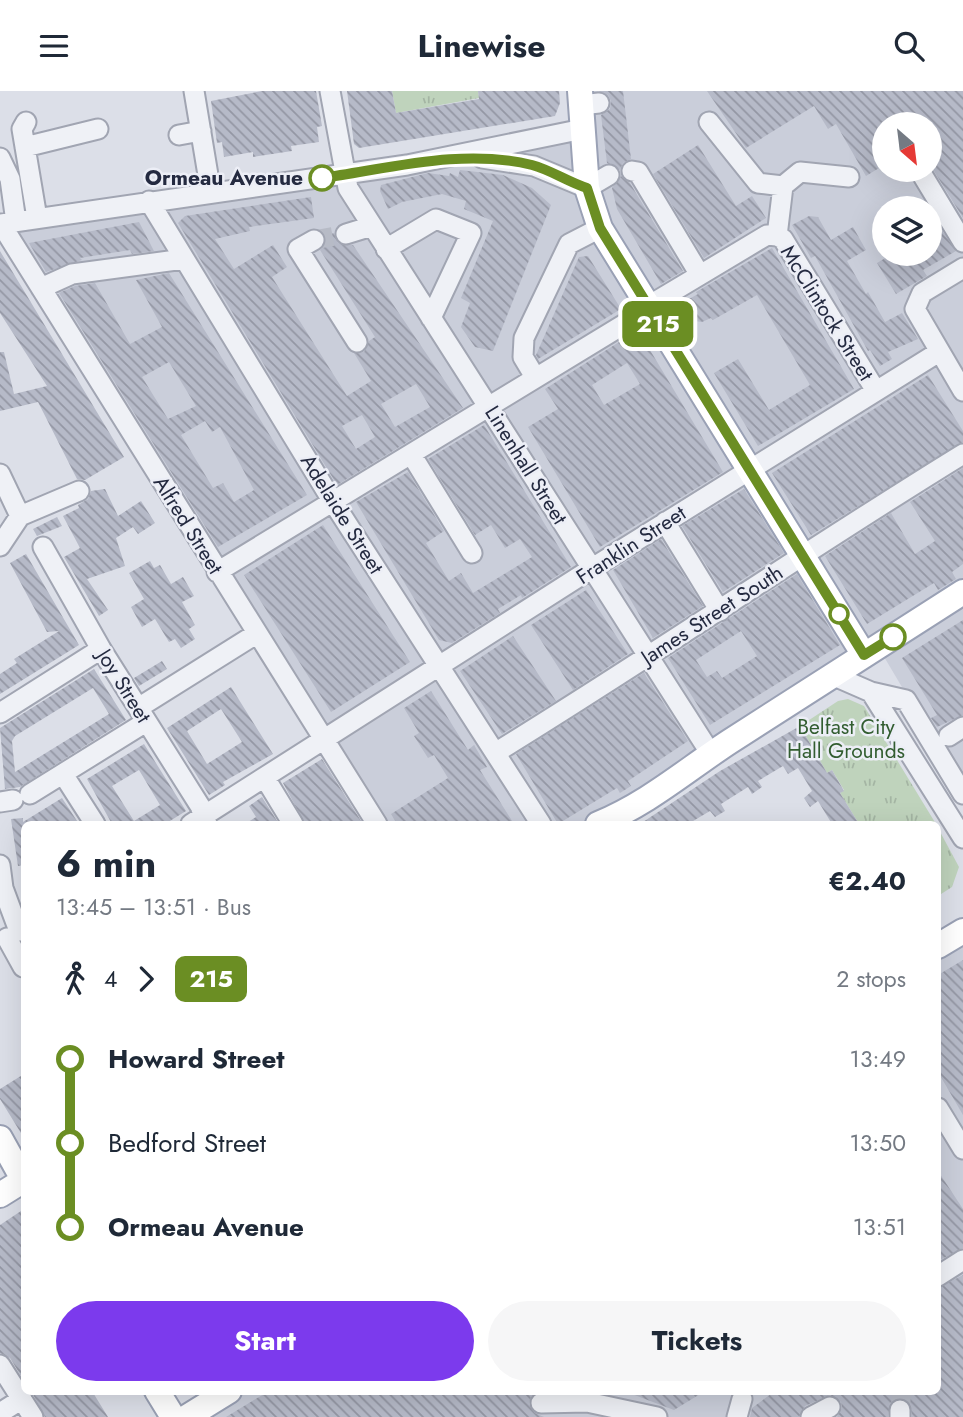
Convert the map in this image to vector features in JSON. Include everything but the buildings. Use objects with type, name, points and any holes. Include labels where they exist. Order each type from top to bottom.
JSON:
[{"type":"main road","points":[[586,100],[583,129],[587,188],[600,228],[864,655]]},
{"type":"main road","points":[[604,821],[624,813],[670,785],[710,754],[963,592]]},
{"type":"main road","points":[[941,944],[963,932]]},
{"type":"main road","points":[[0,1138],[21,1175]]},
{"type":"main road","points":[[0,1195],[21,1182]]},
{"type":"main road","points":[[159,1395],[173,1417]]},
{"type":"main road","points":[[187,1417],[223,1395]]},
{"type":"street","points":[[195,91],[211,194]]},
{"type":"street","name":"Linenhall Street","points":[[330,91],[348,188],[710,754]]},
{"type":"street","points":[[26,122],[22,129],[31,164],[37,218]]},
{"type":"street","points":[[709,122],[758,183],[783,186]]},
{"type":"street","points":[[98,129],[31,164],[2,161],[6,223],[344,175],[453,157],[583,129]]},
{"type":"street","points":[[178,135],[201,131]]},
{"type":"street","points":[[453,157],[502,159],[534,166],[587,188],[609,175]]},
{"type":"street","points":[[632,171],[638,172],[700,275]]},
{"type":"street","points":[[216,572],[700,275],[767,235],[777,236],[783,186],[800,172],[849,177]]},
{"type":"street","points":[[927,182],[963,242]]},
{"type":"street","name":"Adelaide Street","points":[[149,201],[333,502],[539,821]]},
{"type":"street","points":[[386,249],[436,219],[471,233],[431,318]]},
{"type":"street","name":"Alfred Street","points":[[6,223],[41,288],[216,572],[375,821]]},
{"type":"street","points":[[346,234],[372,226]]},
{"type":"street","points":[[535,377],[523,357],[524,338],[569,244],[600,228]]},
{"type":"street","name":"McClintock Street","points":[[777,236],[783,239],[876,391]]},
{"type":"street","points":[[314,240],[298,249],[358,342]]},
{"type":"street","points":[[41,288],[72,274],[184,258]]},
{"type":"street","points":[[963,268],[922,293],[916,303],[917,316],[963,391]]},
{"type":"street","name":"Franklin Street","points":[[201,821],[323,740],[939,352]]},
{"type":"street","points":[[411,454],[472,553]]},
{"type":"street","name":"James Street South","points":[[495,753],[963,454]]},
{"type":"street","points":[[0,475],[20,516]]},
{"type":"street","points":[[0,546],[20,516],[79,491]]},
{"type":"street","points":[[666,522],[720,611]]},
{"type":"street","name":"Joy Street","points":[[43,547],[101,649],[200,806],[200,821]]},
{"type":"street","points":[[14,799],[63,774],[256,634]]},
{"type":"street","points":[[0,713],[101,649]]},
{"type":"street","points":[[832,675],[871,692],[905,700],[963,795]]},
{"type":"street","points":[[871,692],[963,838]]},
{"type":"street","points":[[963,811],[904,715],[898,712],[963,825]]},
{"type":"street","points":[[63,774],[93,821]]},
{"type":"street","points":[[265,778],[291,821]]},
{"type":"street","points":[[0,865],[13,934],[21,960]]},
{"type":"street","points":[[941,1113],[963,1149]]},
{"type":"street","points":[[941,1274],[963,1260]]},
{"type":"street","points":[[0,1366],[33,1417]]},
{"type":"street","points":[[552,1398],[617,1406],[657,1417]]},
{"type":"street","points":[[0,1413],[22,1399]]},
{"type":"street","points":[[811,1417],[830,1407]]},
{"type":"shaded area","points":[[580,91],[963,91],[963,790],[880,650],[609,821],[375,821],[4,226],[571,132]]},
{"type":"shaded area","points":[[963,943],[963,1417],[187,1417],[223,1395],[941,1395],[941,956]]},
{"type":"green space","points":[[392,91],[478,91],[479,98],[396,113]]},
{"type":"green space","name":"Belfast City Hall Grounds","points":[[848,699],[864,706],[934,821],[857,821],[840,793],[844,790],[832,770],[827,773],[800,726],[838,701]]},
{"type":"green space","points":[[941,834],[959,867],[952,887],[941,894]]},
{"type":"tunnel","points":[[314,240],[346,234]]},
{"type":"tunnel","points":[[900,1410],[902,1395]]},
{"type":"bus line","name":"215","points":[[322,178],[453,157],[502,159],[534,166],[567,182],[587,188],[600,228],[864,655],[893,637]]},
{"type":"place","name":"Ormeau Avenue","points":[[322,178]]}]
